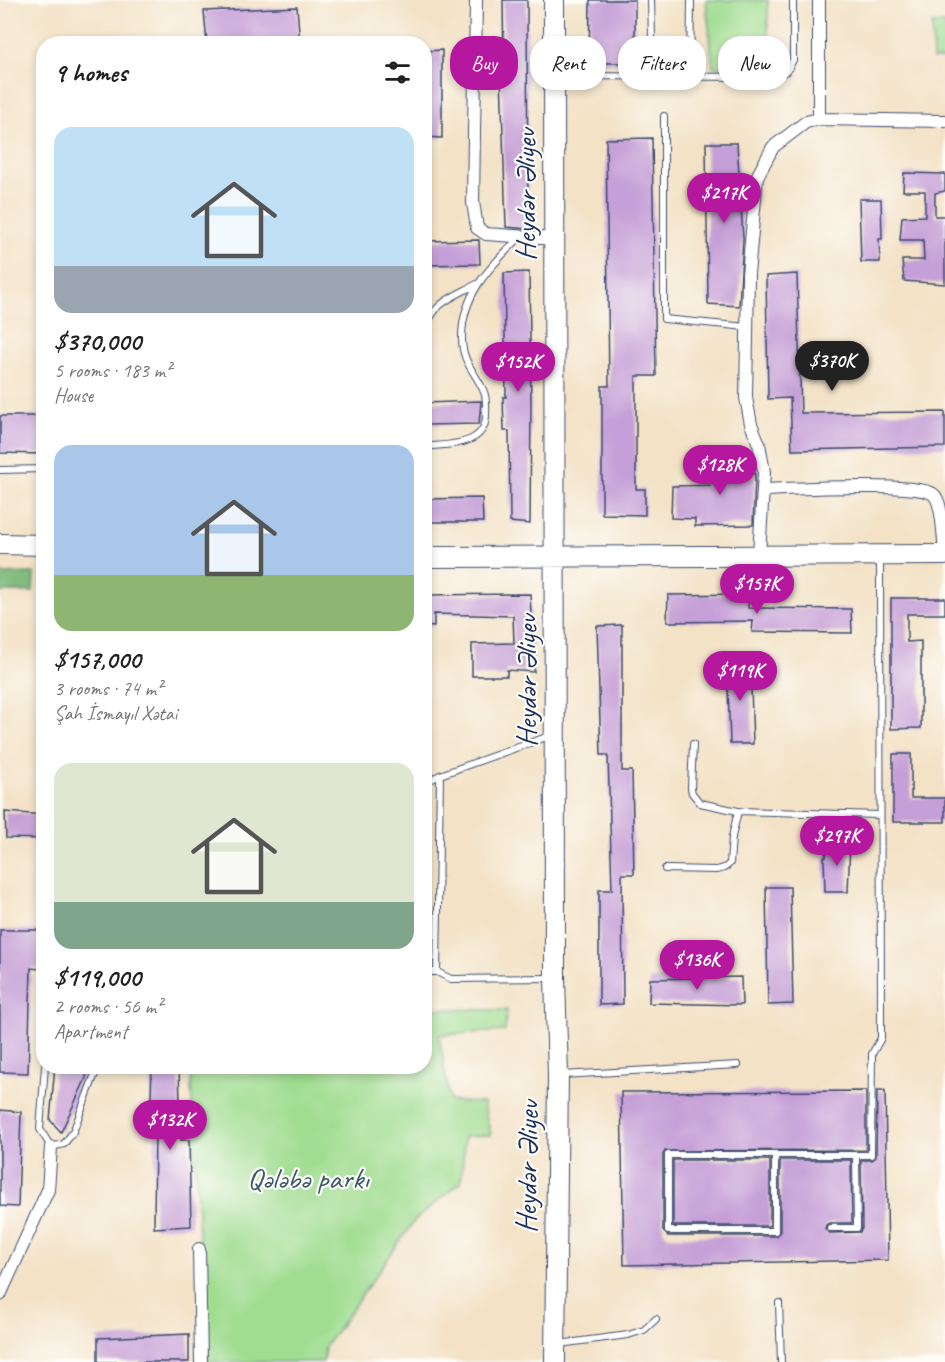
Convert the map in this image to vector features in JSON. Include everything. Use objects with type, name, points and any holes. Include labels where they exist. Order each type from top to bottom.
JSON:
[{"type":"main road","name":"Heydər Əliyev","points":[[554,0],[554,36]]},
{"type":"main road","name":"Heydər Əliyev","points":[[554,90],[555,978],[558,1076],[555,1353]]},
{"type":"main road","points":[[0,544],[36,544]]},
{"type":"main road","points":[[432,557],[945,553]]},
{"type":"street","points":[[476,0],[473,211],[477,228],[486,234],[555,239]]},
{"type":"street","points":[[819,0],[819,119]]},
{"type":"street","points":[[759,555],[764,472],[746,398],[748,274],[757,177],[773,147],[806,122],[819,119],[945,122]]},
{"type":"street","points":[[764,490],[860,487],[917,489],[932,493],[939,501],[945,553]]},
{"type":"street","points":[[0,1295],[48,1190],[51,1147]]},
{"type":"street","points":[[199,1249],[201,1362]]},
{"type":"lane","points":[[651,0],[652,36]]},
{"type":"lane","points":[[691,0],[691,36]]},
{"type":"lane","points":[[706,77],[772,77],[787,71],[793,60],[793,0]]},
{"type":"lane","points":[[664,116],[664,320],[747,327]]},
{"type":"lane","points":[[432,446],[464,443],[473,439],[484,427],[486,419],[484,393],[466,364],[463,351],[462,336],[466,313],[471,295],[478,283],[520,237]]},
{"type":"lane","points":[[432,314],[439,304],[478,283]]},
{"type":"lane","points":[[0,470],[36,469]]},
{"type":"lane","points":[[775,1155],[775,1231],[668,1231],[668,1155],[775,1155],[856,1155],[871,1155],[872,1054],[881,1038],[880,555]]},
{"type":"lane","points":[[432,779],[556,733]]},
{"type":"lane","points":[[693,744],[691,788],[694,797],[700,803],[738,811],[880,815]]},
{"type":"lane","points":[[437,972],[440,775]]},
{"type":"lane","points":[[665,869],[716,870],[727,866],[730,863],[732,837],[738,811]]},
{"type":"lane","points":[[432,972],[451,979],[555,978]]},
{"type":"lane","points":[[558,1076],[738,1065]]},
{"type":"lane","points":[[44,1074],[40,1129],[51,1147],[64,1144],[73,1132],[95,1074]]},
{"type":"lane","points":[[830,1228],[857,1228],[856,1155]]},
{"type":"lane","points":[[779,1303],[781,1362]]},
{"type":"lane","points":[[555,1353],[644,1330],[656,1319]]},
{"type":"green space","points":[[706,0],[768,0],[768,36],[718,36],[718,67],[713,67]]},
{"type":"green space","points":[[932,24],[945,24],[945,59],[933,59]]},
{"type":"green space","points":[[34,573],[33,592],[0,592],[0,574]]},
{"type":"green space","name":"Qələbə parkı","points":[[432,1009],[507,1010],[505,1031],[439,1035],[450,1101],[483,1103],[491,1135],[465,1136],[461,1182],[415,1220],[325,1347],[323,1362],[206,1362],[190,1074],[432,1074]]},
{"type":"building","points":[[503,0],[527,0],[528,229],[506,227],[501,90],[518,90],[518,36],[503,36]]},
{"type":"building","points":[[590,0],[635,0],[635,36],[618,36],[618,63],[606,63],[606,36],[589,36]]},
{"type":"building","points":[[297,7],[299,36],[206,36],[204,11]]},
{"type":"building","points":[[442,50],[442,138],[432,137],[432,51]]},
{"type":"building","points":[[652,138],[656,376],[636,376],[636,489],[645,489],[645,515],[602,514],[602,386],[609,386],[606,139]]},
{"type":"building","points":[[706,143],[737,143],[743,238],[739,306],[708,304]]},
{"type":"building","points":[[904,173],[945,174],[945,191],[935,193],[935,216],[945,216],[945,284],[904,281],[902,260],[924,260],[923,240],[900,240],[902,217],[925,216],[925,191],[903,191]]},
{"type":"building","points":[[859,199],[881,199],[880,262],[861,262]]},
{"type":"building","points":[[479,240],[480,264],[432,265],[432,241]]},
{"type":"building","points":[[529,272],[530,524],[510,522],[509,431],[504,431],[503,397],[506,397],[504,273]]},
{"type":"building","points":[[797,274],[801,413],[945,412],[945,447],[792,450],[790,398],[768,399],[766,276]]},
{"type":"building","points":[[481,401],[479,424],[432,425],[432,403]]},
{"type":"building","points":[[0,416],[36,416],[36,454],[0,453]]},
{"type":"building","points":[[717,455],[753,455],[755,478],[753,525],[695,526],[695,519],[671,518],[672,486],[718,485]]},
{"type":"building","points":[[482,498],[483,522],[432,522],[432,499]]},
{"type":"building","points":[[530,594],[534,672],[507,670],[507,676],[472,676],[472,644],[514,643],[513,616],[434,614],[434,627],[432,627],[432,595]]},
{"type":"building","points":[[749,594],[748,608],[851,609],[852,633],[752,632],[753,621],[667,622],[668,595]]},
{"type":"building","points":[[891,598],[945,598],[945,614],[907,614],[907,642],[921,641],[921,728],[891,729]]},
{"type":"building","points":[[622,625],[622,771],[632,771],[634,874],[622,874],[623,1004],[599,1005],[599,890],[612,890],[608,755],[601,755],[597,626]]},
{"type":"building","points":[[750,659],[753,744],[730,744],[727,660]]},
{"type":"building","points":[[893,754],[911,754],[911,798],[945,798],[945,822],[893,822]]},
{"type":"building","points":[[5,812],[36,814],[36,839],[6,838]]},
{"type":"building","points":[[826,841],[850,842],[848,892],[825,892]]},
{"type":"building","points":[[766,887],[790,887],[793,1004],[768,1005]]},
{"type":"building","points":[[0,930],[36,930],[36,969],[31,968],[28,1073],[0,1072]]},
{"type":"building","points":[[741,977],[742,1005],[649,1003],[650,979]]},
{"type":"building","points":[[54,1074],[86,1074],[61,1132],[50,1120]]},
{"type":"building","points":[[152,1074],[179,1074],[181,1140],[189,1140],[191,1226],[154,1228],[155,1124],[150,1125]]},
{"type":"building","points":[[866,1091],[866,1150],[665,1151],[663,1155],[663,1231],[668,1236],[777,1236],[780,1231],[780,1160],[851,1160],[852,1223],[829,1223],[825,1229],[830,1233],[860,1232],[862,1228],[861,1160],[872,1160],[876,1157],[877,1091],[885,1091],[888,1260],[624,1265],[621,1092]]},
{"type":"building","points":[[0,1110],[21,1112],[18,1207],[0,1206]]},
{"type":"building","points":[[673,1160],[770,1160],[770,1226],[673,1226]]},
{"type":"building","points":[[189,1334],[189,1362],[98,1362],[98,1338]]}]
